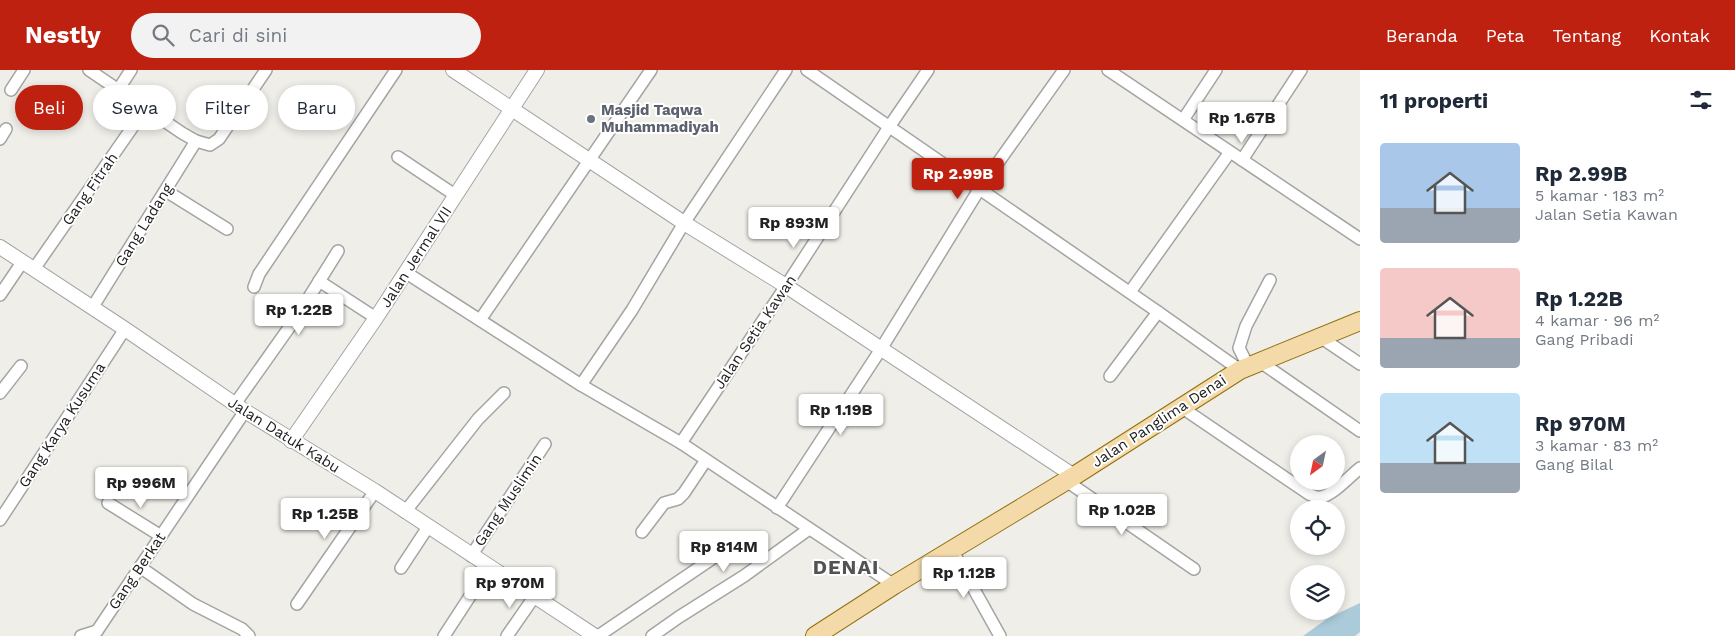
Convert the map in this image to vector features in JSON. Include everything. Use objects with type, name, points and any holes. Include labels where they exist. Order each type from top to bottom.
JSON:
[{"type":"main road","name":"Jalan Panglima Denai","points":[[824,634],[894,585],[1249,366],[1360,321]]},
{"type":"street","points":[[11,90],[24,70]]},
{"type":"street","points":[[89,70],[111,85]]},
{"type":"street","points":[[122,85],[132,70]]},
{"type":"street","points":[[176,128],[196,141],[210,145],[219,139],[266,70]]},
{"type":"street","points":[[254,287],[259,274],[396,70]]},
{"type":"street","points":[[453,70],[684,223],[786,286],[881,349],[1070,478],[1194,569]]},
{"type":"street","name":"Jalan Jermal VII","points":[[290,441],[376,318],[537,70]]},
{"type":"street","points":[[480,320],[652,70]]},
{"type":"street","points":[[581,385],[632,310],[684,223],[786,70]]},
{"type":"street","points":[[807,70],[1158,312],[1360,431]]},
{"type":"street","name":"Jalan Setia Kawan","points":[[681,443],[928,70]]},
{"type":"street","points":[[777,508],[881,349],[980,188],[1064,70]]},
{"type":"street","points":[[1108,70],[1360,240]]},
{"type":"street","points":[[1183,120],[1216,70]]},
{"type":"street","points":[[1242,160],[1301,70]]},
{"type":"street","name":"Gang Fitrah","points":[[0,295],[29,265],[129,130]]},
{"type":"street","name":"Gang Ladang","points":[[92,308],[196,141]]},
{"type":"street","points":[[1130,292],[1230,152]]},
{"type":"street","points":[[398,157],[455,195]]},
{"type":"street","points":[[166,191],[227,229]]},
{"type":"street","name":"Jalan Datuk Kabu","points":[[0,247],[290,441],[375,491],[589,634]]},
{"type":"street","name":"Gang Berkat","points":[[99,633],[338,251]]},
{"type":"street","points":[[405,272],[581,385],[681,443],[894,585]]},
{"type":"street","points":[[1249,366],[1239,348],[1246,326],[1270,280]]},
{"type":"street","points":[[319,281],[376,318]]},
{"type":"street","points":[[1110,376],[1158,312]]},
{"type":"street","name":"Gang Karya Kusuma","points":[[0,520],[125,329]]},
{"type":"street","points":[[1320,337],[1360,364]]},
{"type":"street","points":[[0,393],[21,366]]},
{"type":"street","points":[[405,512],[478,419],[504,394]]},
{"type":"street","points":[[1181,407],[1316,497],[1319,498],[1330,494],[1360,468]]},
{"type":"street","name":"Gang Muslimin","points":[[471,556],[545,444]]},
{"type":"street","points":[[642,532],[664,503],[684,494],[706,460]]},
{"type":"street","points":[[297,604],[375,491]]},
{"type":"street","points":[[108,503],[160,536]]},
{"type":"street","points":[[401,568],[428,527]]},
{"type":"street","points":[[652,636],[744,576],[809,528]]},
{"type":"street","points":[[589,634],[725,550]]},
{"type":"street","points":[[952,550],[1000,636]]},
{"type":"street","points":[[140,567],[193,604],[242,630],[249,636]]},
{"type":"street","points":[[444,636],[489,567]]},
{"type":"street","points":[[507,636],[534,597]]},
{"type":"street","points":[[81,636],[99,633]]},
{"type":"water","points":[[1360,603],[1360,632],[1355,636],[1303,636],[1325,620],[1345,620],[1345,610]]},
{"type":"place","name":"Masjid Taqwa Muhammadiyah","points":[[591,119]]},
{"type":"district","name":"DENAI","points":[[846,567]]}]
